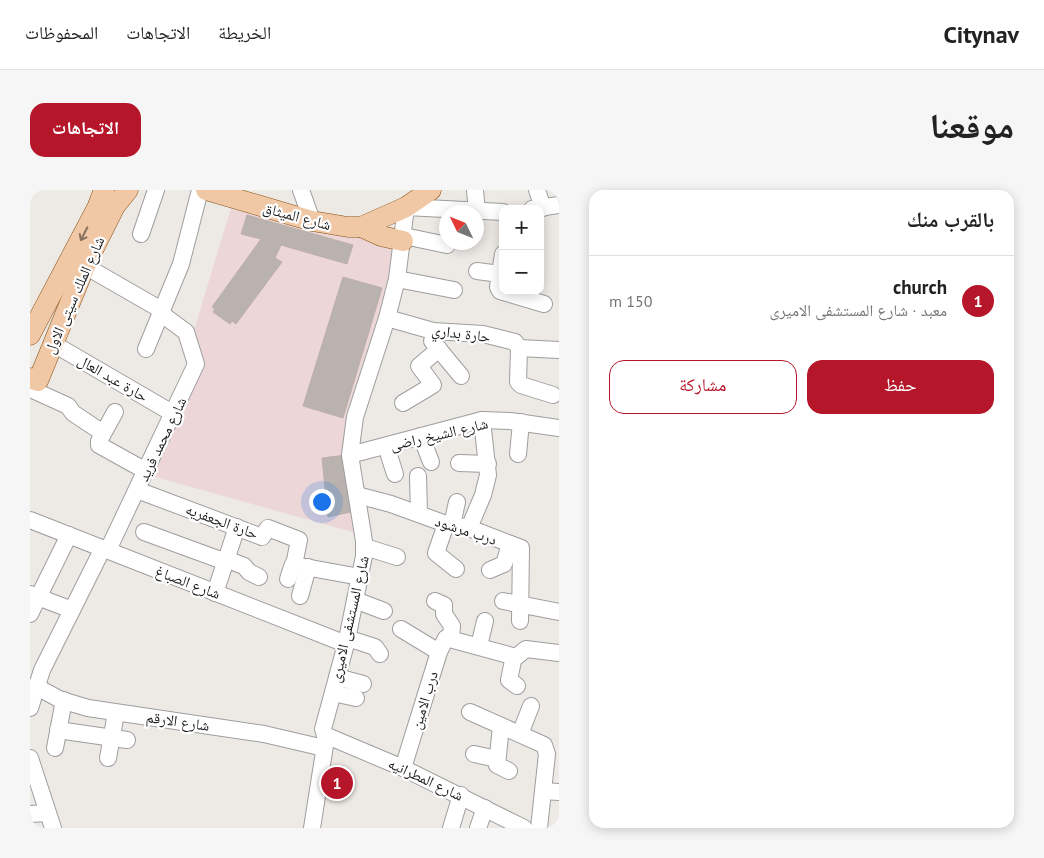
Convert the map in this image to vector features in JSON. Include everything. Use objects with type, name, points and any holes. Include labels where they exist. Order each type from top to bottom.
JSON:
[{"type":"main road","name":"شارع الملك سيتى الاول","points":[[30,336],[88,226],[104,190]]},
{"type":"main road","points":[[116,190],[126,190]]},
{"type":"main road","name":"شارع الملك سيتى الاول","points":[[34,381],[85,266],[115,206],[126,190]]},
{"type":"main road","name":"شارع الميثاق","points":[[207,190],[312,222],[336,226],[361,227],[381,236],[403,238]]},
{"type":"main road","name":"شارع الميثاق","points":[[361,227],[406,207],[426,191]]},
{"type":"street","points":[[141,234],[156,190]]},
{"type":"street","points":[[146,349],[181,264],[200,190]]},
{"type":"street","points":[[301,190],[312,222]]},
{"type":"street","points":[[475,190],[476,205]]},
{"type":"street","points":[[537,190],[550,209]]},
{"type":"street","points":[[406,207],[439,209]]},
{"type":"street","name":"شارع المستشفى الاميرى","points":[[312,828],[325,742],[323,729],[346,641],[365,547],[350,455],[355,417],[387,318],[397,278],[406,207]]},
{"type":"street","points":[[484,212],[499,212]]},
{"type":"street","points":[[403,238],[439,244]]},
{"type":"street","points":[[85,266],[159,309],[161,313]]},
{"type":"street","points":[[477,271],[499,274]]},
{"type":"street","points":[[397,278],[454,290]]},
{"type":"street","points":[[512,295],[544,304]]},
{"type":"street","name":"شارع محمد فريد","points":[[32,696],[36,668],[72,610],[137,490],[196,366],[190,339],[186,332],[161,313]]},
{"type":"street","name":"حارة بداري","points":[[387,318],[433,332],[483,334],[516,342],[519,348]]},
{"type":"street","points":[[433,332],[432,341],[461,376]]},
{"type":"street","name":"حارة عبد العال","points":[[52,343],[174,414]]},
{"type":"street","points":[[553,395],[518,382],[519,348],[559,350]]},
{"type":"street","points":[[403,403],[432,385],[419,366],[439,349]]},
{"type":"street","points":[[34,381],[68,406],[73,413],[103,433]]},
{"type":"street","points":[[116,412],[98,442],[100,446],[146,471]]},
{"type":"street","points":[[469,528],[486,485],[488,464],[482,420]]},
{"type":"street","name":"شارع الشيخ راضى","points":[[350,455],[482,420],[521,422],[559,428]]},
{"type":"street","points":[[518,454],[521,422]]},
{"type":"street","points":[[421,436],[431,462]]},
{"type":"street","points":[[386,446],[395,474]]},
{"type":"street","points":[[459,463],[488,464]]},
{"type":"street","points":[[418,476],[419,514]]},
{"type":"street","name":"حارة الجعفريه","points":[[137,490],[262,537],[268,528],[299,540],[296,570]]},
{"type":"street","name":"درب مرشود","points":[[357,495],[449,525],[469,528],[522,549]]},
{"type":"street","points":[[456,570],[436,553],[457,502]]},
{"type":"street","name":"شارع الصباغ","points":[[30,520],[346,641],[375,647],[380,654]]},
{"type":"street","points":[[215,592],[238,527]]},
{"type":"street","points":[[144,532],[244,566],[248,572],[259,578]]},
{"type":"street","points":[[30,614],[34,596],[69,535]]},
{"type":"street","points":[[365,547],[397,557]]},
{"type":"street","points":[[490,570],[504,564],[522,549]]},
{"type":"street","points":[[520,613],[522,549]]},
{"type":"street","points":[[300,596],[296,570],[360,577]]},
{"type":"street","points":[[34,596],[72,610]]},
{"type":"street","points":[[355,600],[384,611]]},
{"type":"street","points":[[435,601],[444,605],[444,614],[452,626],[451,637],[514,656],[520,656],[526,649],[559,653]]},
{"type":"street","points":[[503,601],[520,613],[559,612],[559,608]]},
{"type":"street","points":[[479,646],[485,622]]},
{"type":"street","points":[[400,628],[439,652]]},
{"type":"street","name":"درب الامين","points":[[403,768],[439,652],[446,638],[451,637]]},
{"type":"street","points":[[514,656],[509,678],[517,686]]},
{"type":"street","points":[[335,685],[359,691]]},
{"type":"street","name":"شارع الارقم","points":[[32,696],[64,700],[88,708],[116,713],[325,742]]},
{"type":"street","points":[[55,748],[64,700]]},
{"type":"street","points":[[520,734],[531,706]]},
{"type":"street","points":[[470,712],[540,742],[546,749],[539,828]]},
{"type":"street","points":[[108,758],[119,739],[116,713]]},
{"type":"street","points":[[501,726],[497,759],[499,768],[509,771]]},
{"type":"street","points":[[58,730],[119,739]]},
{"type":"street","name":"شارع المطرانيه","points":[[325,742],[403,768],[462,796],[520,827]]},
{"type":"street","points":[[474,754],[497,759]]},
{"type":"street","points":[[30,758],[32,777],[53,828]]},
{"type":"street","points":[[542,791],[559,792]]},
{"type":"street","points":[[451,828],[462,796]]},
{"type":"street","points":[[478,828],[485,808]]},
{"type":"street","points":[[30,814],[47,812]]},
{"type":"shaded area","points":[[234,198],[403,241],[355,417],[363,535],[145,474],[194,372],[186,332],[195,327]]},
{"type":"building","points":[[247,215],[353,245],[347,264],[281,245],[275,258],[282,262],[236,324],[232,321],[230,324],[213,312],[215,309],[212,307],[261,239],[241,234]]},
{"type":"building","points":[[343,277],[382,288],[343,418],[303,406]]},
{"type":"building","points":[[346,455],[355,511],[328,517],[322,458]]},
{"type":"place","name":"church","points":[[337,783]]}]
